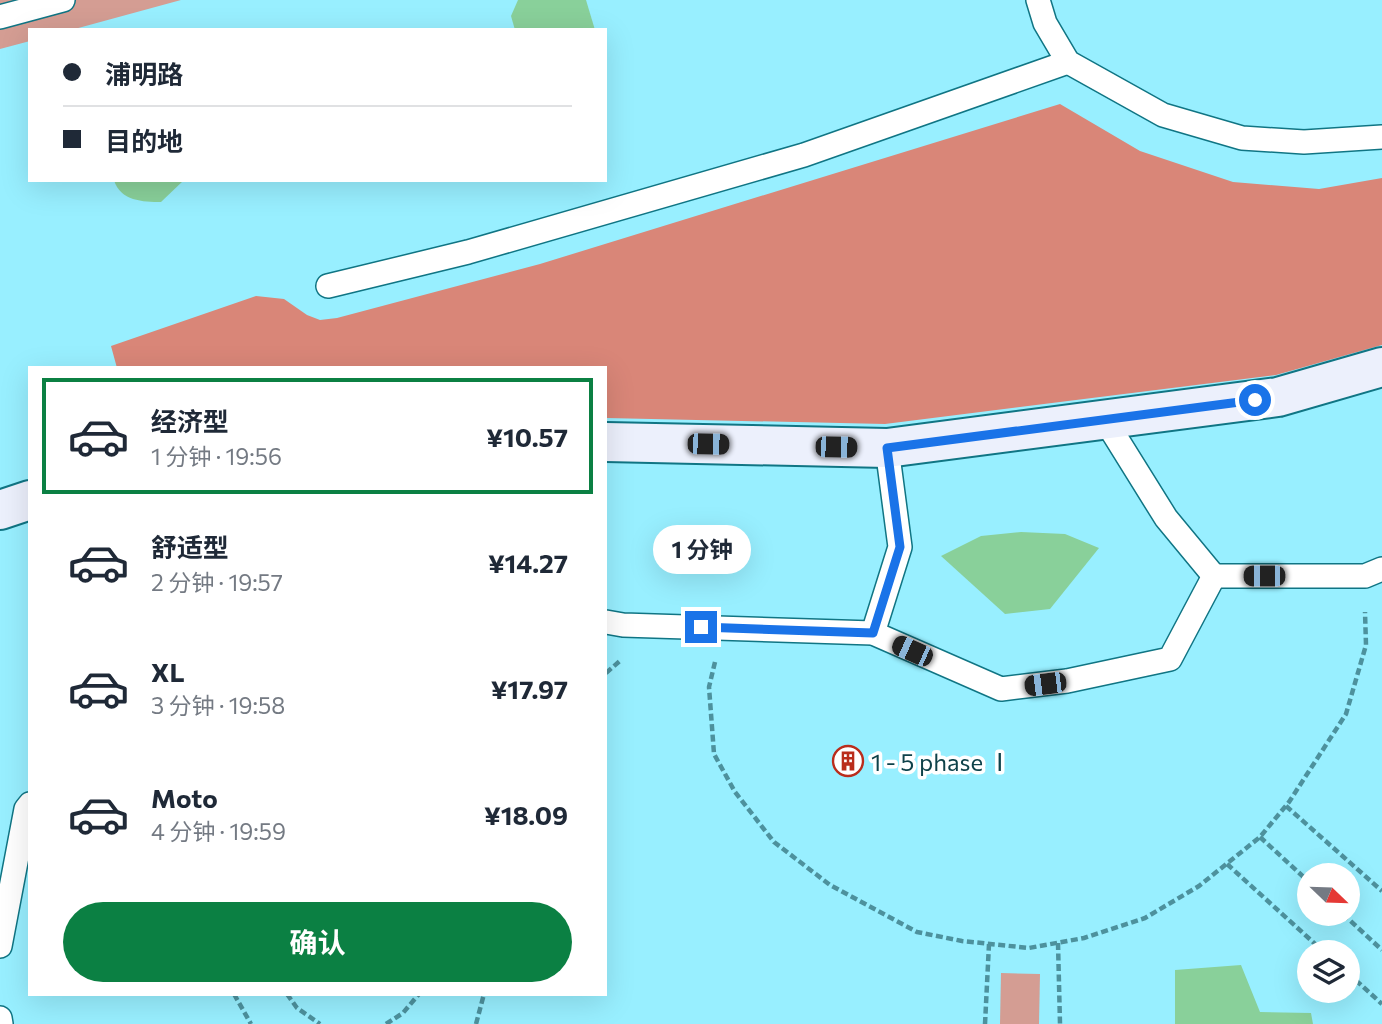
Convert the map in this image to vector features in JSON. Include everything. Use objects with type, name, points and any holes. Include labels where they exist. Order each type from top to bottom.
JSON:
[{"type":"main road","points":[[607,442],[887,448],[1278,397],[1382,367]]},
{"type":"main road","points":[[0,510],[28,501]]},
{"type":"lane","points":[[0,17],[63,0]]},
{"type":"lane","points":[[1038,0],[1045,23],[1068,62],[1163,114],[1242,138],[1304,142],[1382,136]]},
{"type":"lane","points":[[328,286],[468,252],[804,155],[1068,62]]},
{"type":"lane","points":[[1105,420],[1166,518],[1214,576]]},
{"type":"lane","points":[[873,633],[900,547],[887,448]]},
{"type":"lane","points":[[1214,576],[1373,573]]},
{"type":"lane","points":[[607,622],[623,625],[873,633],[1002,689],[1067,681],[1170,659],[1214,576]]},
{"type":"lane","points":[[0,946],[28,806]]},
{"type":"lane","points":[[0,1018],[1,1024]]},
{"type":"path","points":[[727,628],[709,687],[714,754],[735,792],[774,842],[830,885],[916,932],[1029,948],[1084,938],[1145,918],[1199,886],[1260,837],[1286,806],[1346,714],[1366,645],[1373,573]]},
{"type":"path","points":[[1286,806],[1382,891]]},
{"type":"path","points":[[1260,837],[1297,871]]},
{"type":"path","points":[[1227,864],[1311,940]]},
{"type":"path","points":[[1356,926],[1382,950]]},
{"type":"path","points":[[1058,943],[1060,1024]]},
{"type":"path","points":[[985,1024],[989,944]]},
{"type":"path","points":[[1360,984],[1382,1004]]},
{"type":"path","points":[[235,996],[251,1024]]},
{"type":"path","points":[[288,996],[297,1008],[320,1024]]},
{"type":"path","points":[[386,1024],[403,1013],[417,996]]},
{"type":"path","points":[[476,1024],[483,996]]},
{"type":"shaded area","points":[[0,0],[181,0],[78,28],[28,28],[28,42],[0,49]]},
{"type":"shaded area","points":[[518,0],[586,0],[594,28],[514,28],[511,16]]},
{"type":"shaded area","points":[[1060,104],[1140,151],[1233,182],[1319,189],[1382,178],[1382,345],[1276,375],[885,424],[607,418],[607,366],[116,366],[111,346],[256,296],[284,299],[307,315],[320,320],[337,318],[540,264]]},
{"type":"shaded area","points":[[115,182],[182,182],[161,202],[133,199],[117,187]]},
{"type":"shaded area","points":[[1021,532],[1065,534],[1099,548],[1050,609],[1005,614],[941,556],[981,536]]},
{"type":"shaded area","points":[[1241,965],[1260,1012],[1311,1013],[1313,1024],[1175,1024],[1175,970]]},
{"type":"shaded area","points":[[1001,973],[1040,974],[1039,1024],[1000,1024]]},
{"type":"place","name":"1 - 5 phase Ⅰ","points":[[848,761]]},
{"type":"route","points":[[701,627],[873,633],[900,547],[887,448],[1255,400]]}]
